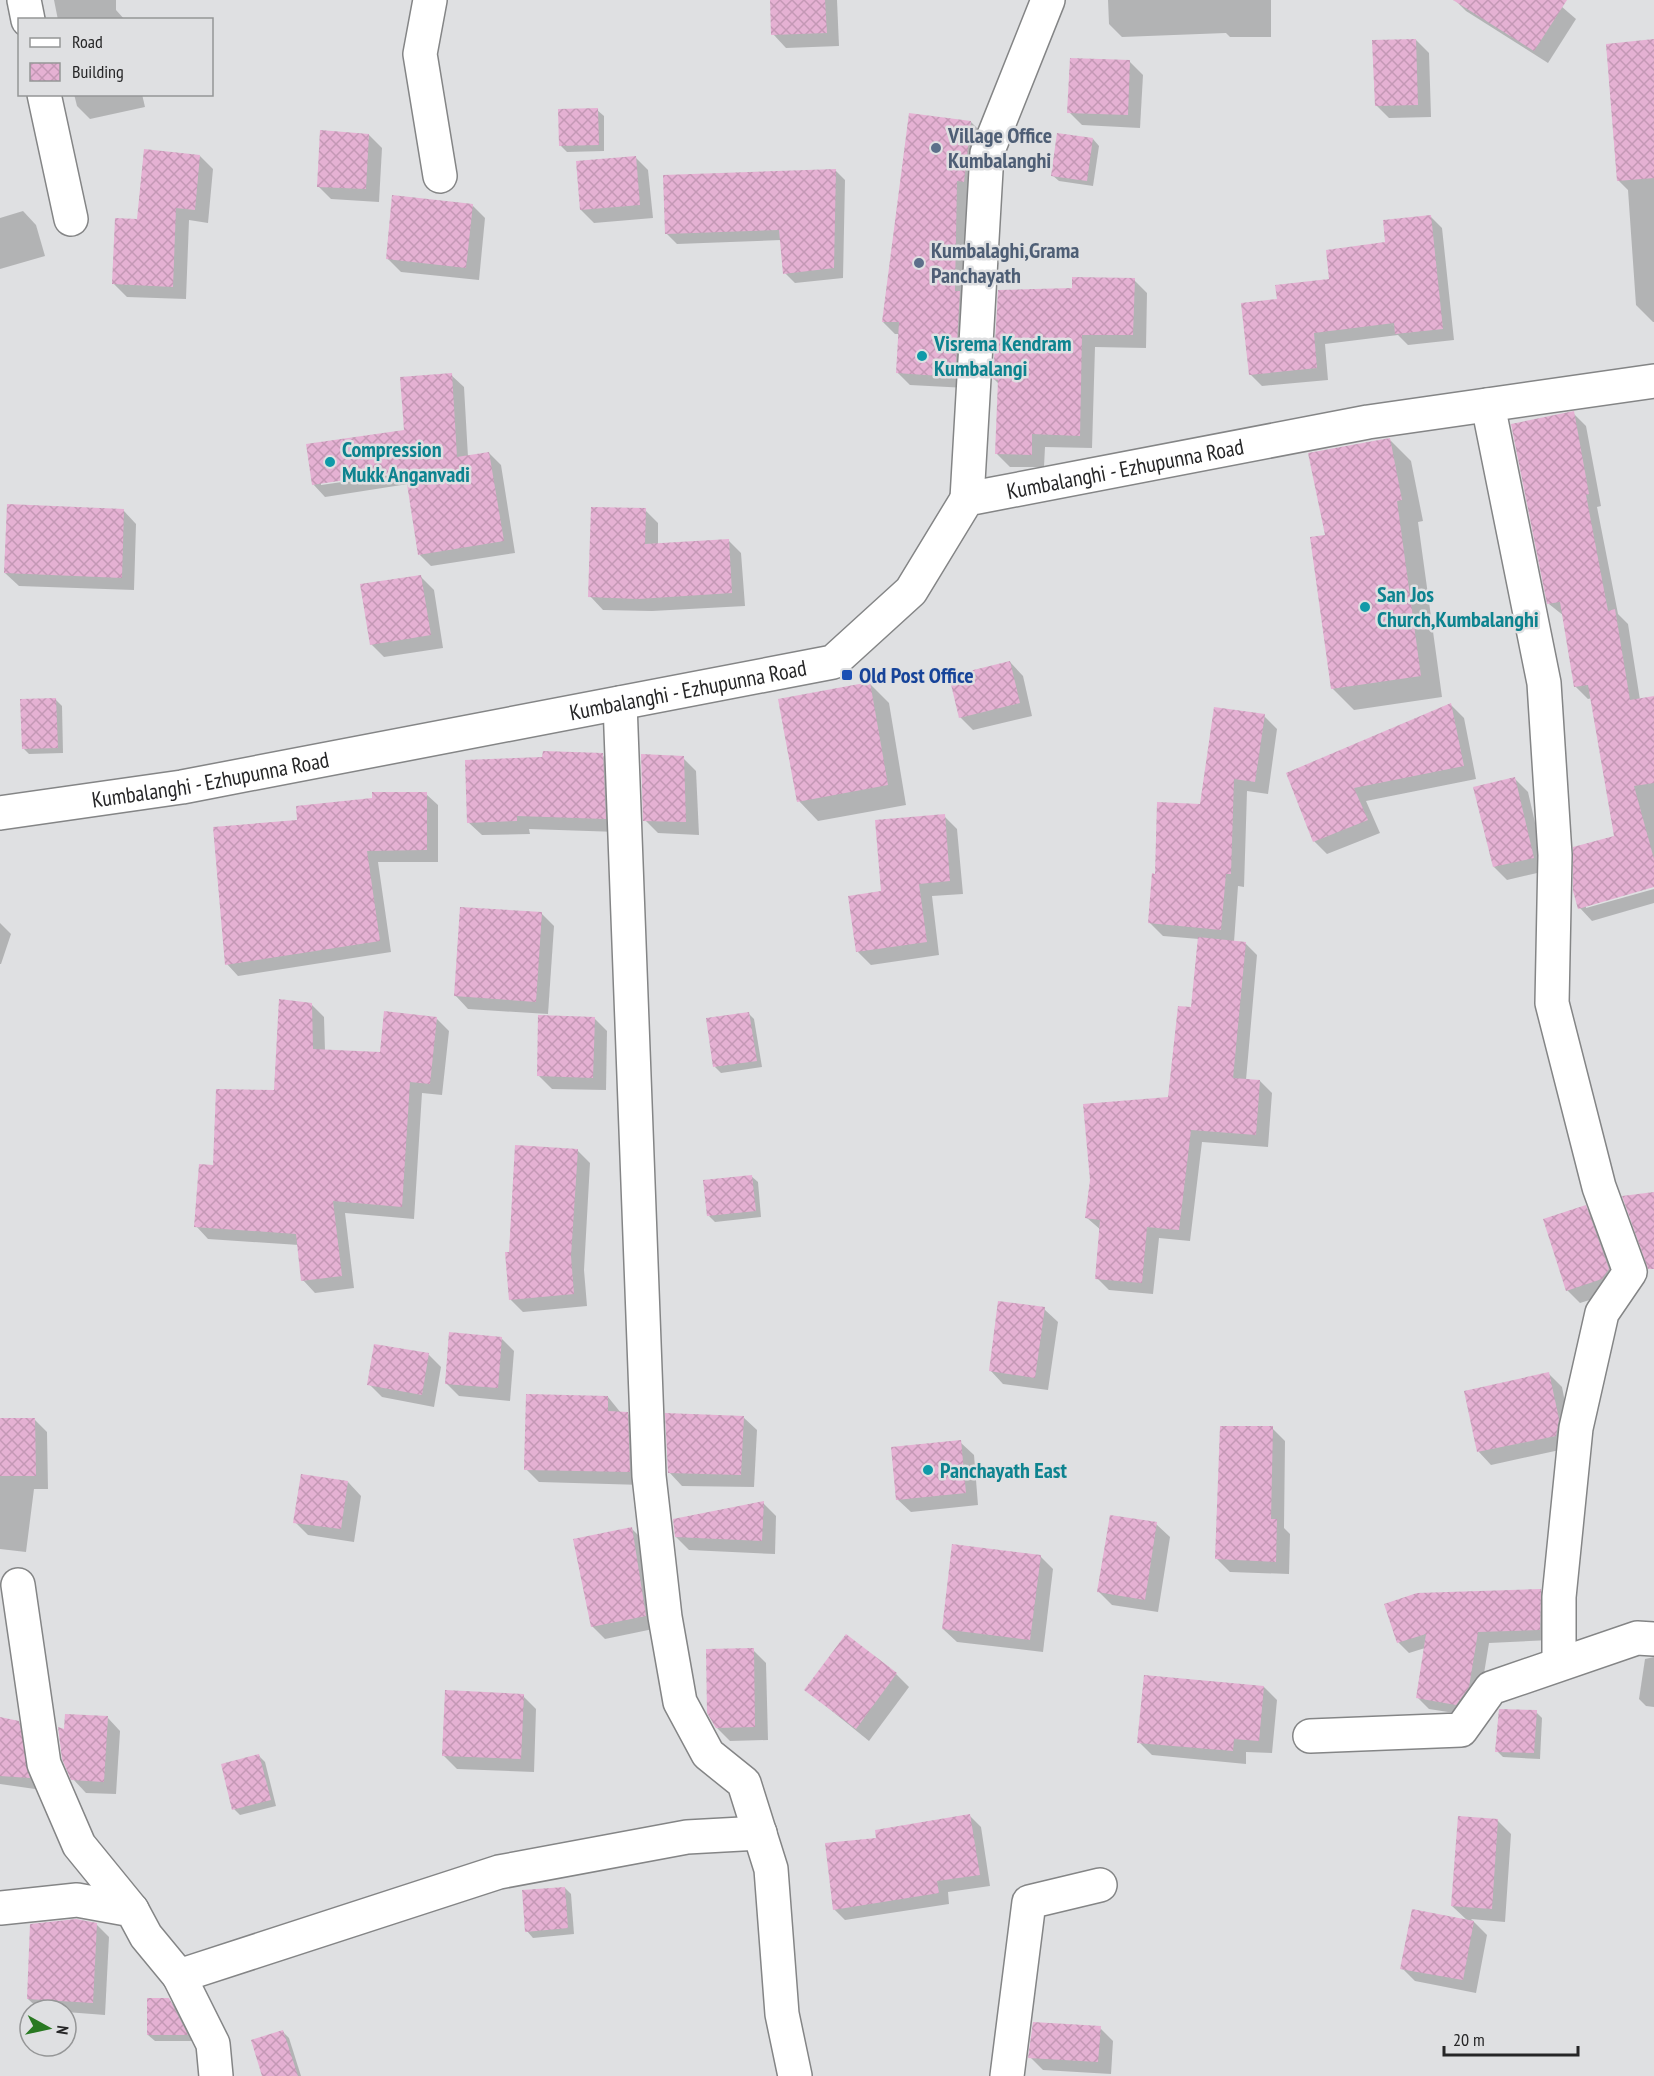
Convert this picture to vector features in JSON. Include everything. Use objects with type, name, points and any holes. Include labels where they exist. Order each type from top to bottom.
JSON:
[{"type":"street","points":[[24,0],[28,18]]},
{"type":"street","points":[[430,0],[420,54],[440,176]]},
{"type":"street","points":[[967,499],[987,153],[1048,0]]},
{"type":"street","points":[[44,96],[71,219]]},
{"type":"street","name":"Kumbalanghi - Ezhupunna Road","points":[[0,813],[182,786],[833,662],[911,591],[967,499],[1368,422],[1654,381]]},
{"type":"street","points":[[1488,405],[1544,683],[1555,855],[1552,1003],[1599,1186],[1630,1272],[1602,1313],[1576,1428],[1559,1597],[1559,1662]]},
{"type":"street","points":[[620,703],[649,1464],[665,1617],[680,1702],[708,1754],[744,1783],[771,1869],[782,2014],[795,2076]]},
{"type":"street","points":[[18,1585],[44,1764],[79,1845],[132,1910],[146,1936],[179,1976],[213,2044],[216,2076]]},
{"type":"street","points":[[1310,1736],[1461,1730],[1491,1688],[1559,1662],[1637,1638],[1654,1639]]},
{"type":"street","points":[[179,1976],[499,1872],[687,1837],[760,1833]]},
{"type":"street","points":[[1007,2076],[1029,1902],[1100,1885]]},
{"type":"street","points":[[0,1908],[76,1900],[132,1910]]},
{"type":"building","points":[[770,0],[825,0],[827,33],[771,35]]},
{"type":"building","points":[[1453,0],[1567,0],[1534,51]]},
{"type":"building","points":[[1416,39],[1418,105],[1375,106],[1372,40]]},
{"type":"building","points":[[1654,39],[1654,178],[1617,181],[1606,44]]},
{"type":"building","points":[[1070,58],[1130,60],[1128,115],[1067,113]]},
{"type":"building","points":[[598,108],[599,145],[559,146],[558,109]]},
{"type":"building","points":[[909,113],[971,121],[964,182],[957,181],[955,291],[960,291],[955,377],[896,373],[899,322],[882,322]]},
{"type":"building","points":[[320,130],[369,134],[366,189],[317,187]]},
{"type":"building","points":[[1057,133],[1093,138],[1087,181],[1051,176]]},
{"type":"building","points":[[144,149],[200,155],[195,210],[176,208],[173,287],[112,284],[115,218],[137,219]]},
{"type":"building","points":[[636,156],[640,205],[580,210],[576,161]]},
{"type":"building","points":[[836,169],[834,268],[783,274],[779,230],[665,234],[663,175]]},
{"type":"building","points":[[392,195],[473,204],[466,268],[386,259]]},
{"type":"building","points":[[1431,215],[1443,329],[1395,334],[1394,323],[1314,333],[1317,368],[1249,375],[1241,303],[1277,299],[1275,285],[1329,279],[1326,250],[1385,242],[1383,220]]},
{"type":"building","points":[[1072,277],[1135,278],[1133,335],[1082,335],[1080,436],[1032,434],[1032,455],[995,454],[998,380],[993,379],[998,290],[1072,288]]},
{"type":"building","points":[[452,373],[457,457],[489,452],[504,541],[418,555],[405,471],[312,485],[306,444],[404,430],[400,377]]},
{"type":"building","points":[[1574,411],[1589,494],[1586,495],[1608,611],[1615,609],[1630,700],[1654,696],[1654,783],[1634,786],[1654,859],[1654,887],[1578,909],[1573,891],[1573,847],[1614,836],[1588,685],[1574,687],[1560,602],[1547,604],[1511,424]]},
{"type":"building","name":"San Jos Church,Kumbalanghi","points":[[1390,438],[1402,500],[1397,501],[1421,676],[1331,689],[1310,537],[1325,535],[1308,453]]},
{"type":"building","points":[[7,504],[124,509],[122,578],[4,573]]},
{"type":"building","points":[[591,507],[646,508],[645,544],[729,539],[732,593],[638,599],[588,597]]},
{"type":"building","points":[[421,575],[431,635],[370,645],[360,584]]},
{"type":"building","points":[[1010,661],[1020,703],[959,718],[949,676]]},
{"type":"building","points":[[870,682],[888,785],[797,802],[778,699]]},
{"type":"building","points":[[56,698],[58,748],[22,749],[20,699]]},
{"type":"building","points":[[1451,703],[1464,766],[1354,788],[1368,820],[1313,842],[1286,773]]},
{"type":"building","points":[[1214,707],[1265,714],[1255,782],[1234,779],[1231,874],[1226,874],[1221,930],[1148,923],[1152,873],[1155,874],[1157,802],[1200,804]]},
{"type":"building","points":[[543,751],[603,753],[606,819],[517,816],[517,821],[467,823],[465,760],[542,757]]},
{"type":"building","points":[[641,754],[684,756],[686,822],[643,821]]},
{"type":"building","points":[[1515,777],[1534,858],[1493,867],[1473,787]]},
{"type":"building","points":[[372,792],[427,792],[427,850],[367,851],[380,941],[225,965],[213,827],[297,820],[296,806],[372,798]]},
{"type":"building","points":[[945,814],[950,881],[919,884],[927,942],[856,952],[848,896],[881,891],[875,820]]},
{"type":"building","points":[[460,907],[542,912],[536,1002],[454,996]]},
{"type":"building","points":[[1198,937],[1246,942],[1233,1078],[1260,1080],[1256,1135],[1191,1130],[1179,1230],[1147,1227],[1142,1283],[1095,1279],[1100,1220],[1085,1218],[1090,1180],[1083,1104],[1168,1097],[1178,1006],[1191,1007]]},
{"type":"building","points":[[279,999],[312,1003],[313,1049],[380,1052],[384,1011],[437,1017],[430,1084],[410,1082],[402,1207],[333,1201],[342,1276],[301,1281],[296,1234],[194,1227],[199,1164],[213,1165],[216,1089],[274,1090]]},
{"type":"building","points":[[749,1012],[757,1061],[713,1067],[706,1018]]},
{"type":"building","points":[[538,1015],[595,1017],[593,1078],[537,1076]]},
{"type":"building","points":[[515,1145],[578,1149],[571,1256],[574,1294],[509,1300],[505,1252],[509,1252]]},
{"type":"building","points":[[752,1175],[756,1211],[707,1216],[703,1180]]},
{"type":"building","points":[[1654,1192],[1654,1269],[1648,1269],[1622,1196]]},
{"type":"building","points":[[1586,1205],[1609,1269],[1602,1279],[1566,1291],[1543,1219]]},
{"type":"building","points":[[998,1301],[1045,1307],[1035,1378],[989,1371]]},
{"type":"building","points":[[449,1332],[502,1337],[498,1388],[445,1384]]},
{"type":"building","points":[[374,1344],[429,1353],[422,1395],[367,1385]]},
{"type":"building","points":[[1549,1372],[1559,1419],[1556,1436],[1477,1452],[1464,1391]]},
{"type":"building","points":[[526,1394],[608,1396],[608,1411],[628,1412],[630,1472],[524,1470]]},
{"type":"building","points":[[665,1413],[744,1416],[741,1475],[668,1473]]},
{"type":"building","points":[[0,1418],[35,1418],[36,1476],[0,1476]]},
{"type":"building","points":[[1220,1426],[1273,1426],[1271,1519],[1277,1519],[1276,1562],[1215,1559]]},
{"type":"building","name":"Panchayath East","points":[[961,1440],[966,1493],[896,1500],[891,1447]]},
{"type":"building","points":[[301,1474],[348,1481],[341,1529],[293,1523]]},
{"type":"building","points":[[764,1501],[762,1541],[675,1537],[673,1519]]},
{"type":"building","points":[[1110,1515],[1157,1522],[1145,1600],[1097,1592]]},
{"type":"building","points":[[632,1527],[646,1616],[591,1627],[573,1539]]},
{"type":"building","points":[[952,1544],[1041,1555],[1030,1640],[942,1629]]},
{"type":"building","points":[[1541,1589],[1540,1630],[1478,1632],[1469,1687],[1456,1705],[1416,1698],[1426,1634],[1397,1643],[1384,1604],[1417,1593]]},
{"type":"building","points":[[846,1634],[897,1673],[856,1729],[804,1690]]},
{"type":"building","points":[[754,1648],[755,1727],[716,1728],[707,1713],[706,1649]]},
{"type":"building","points":[[1144,1675],[1264,1686],[1259,1741],[1234,1739],[1233,1751],[1137,1743]]},
{"type":"building","points":[[445,1690],[524,1694],[521,1759],[442,1756]]},
{"type":"building","points":[[1499,1709],[1537,1710],[1534,1753],[1495,1752]]},
{"type":"building","points":[[65,1714],[108,1716],[104,1782],[71,1780],[62,1759],[58,1727],[64,1729]]},
{"type":"building","points":[[0,1717],[19,1721],[30,1778],[0,1776]]},
{"type":"building","points":[[259,1754],[271,1800],[232,1810],[221,1764]]},
{"type":"building","points":[[970,1814],[980,1875],[937,1881],[939,1893],[833,1910],[825,1843],[876,1838],[875,1830]]},
{"type":"building","points":[[1458,1816],[1498,1819],[1492,1909],[1451,1906]]},
{"type":"building","points":[[565,1887],[568,1928],[525,1932],[522,1890]]},
{"type":"building","points":[[1412,1909],[1474,1921],[1463,1980],[1400,1969]]},
{"type":"building","points":[[76,1919],[97,1923],[93,2003],[78,2002],[78,1998],[27,1998],[30,1924]]},
{"type":"building","points":[[147,1998],[169,1998],[188,2035],[147,2035]]},
{"type":"building","points":[[1033,2022],[1101,2026],[1098,2062],[1028,2058]]},
{"type":"building","points":[[283,2030],[298,2076],[262,2076],[251,2040]]},
{"type":"place","name":"Village Office Kumbalanghi","points":[[936,148]]},
{"type":"place","name":"Kumbalaghi,Grama Panchayath","points":[[919,263]]},
{"type":"place","name":"Visrema Kendram Kumbalangi","points":[[922,356]]},
{"type":"place","name":"Compression Mukk Anganvadi","points":[[330,462]]},
{"type":"place","name":"San Jos Church,Kumbalanghi","points":[[1365,607]]},
{"type":"place","name":"Old Post Office","points":[[847,675]]},
{"type":"place","name":"Panchayath East","points":[[928,1470]]}]
